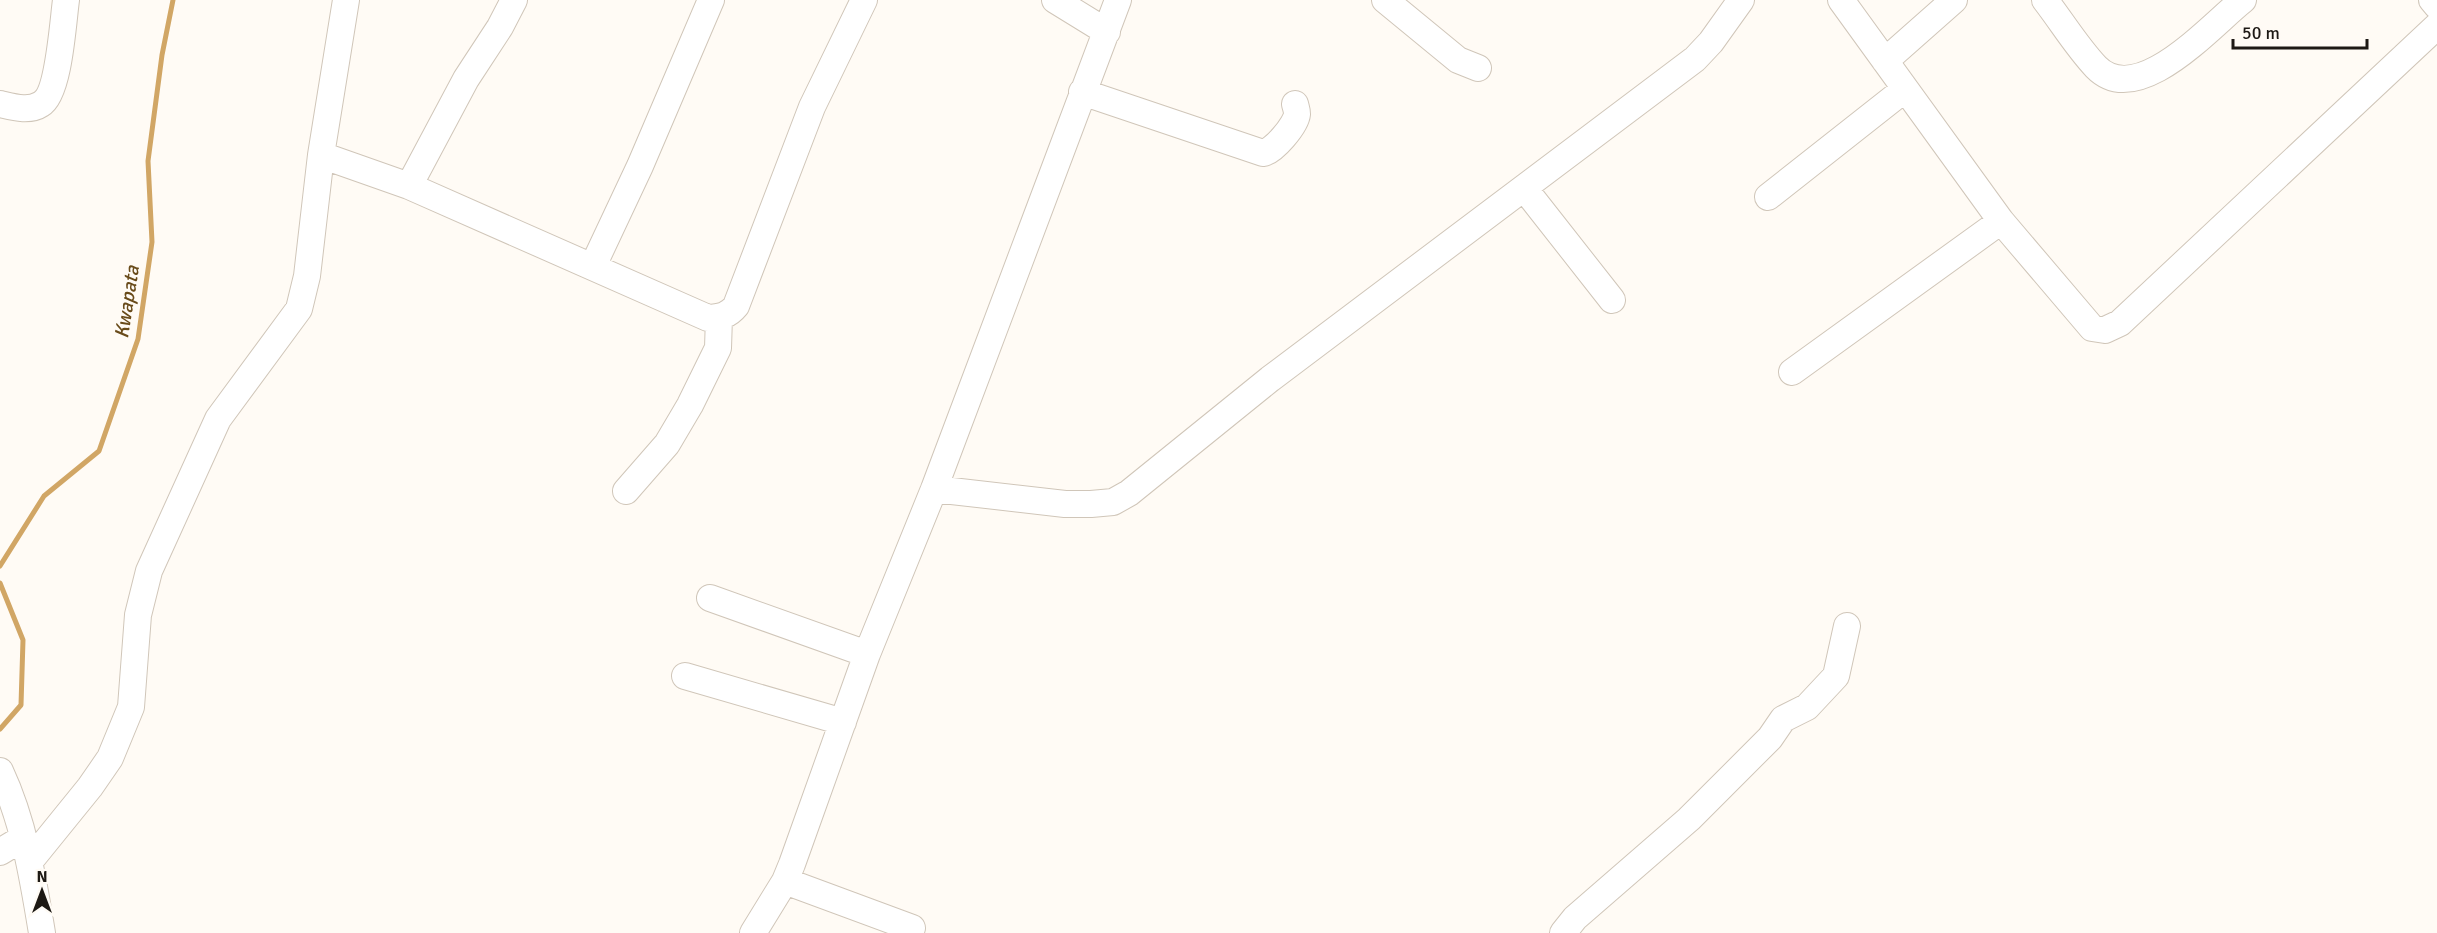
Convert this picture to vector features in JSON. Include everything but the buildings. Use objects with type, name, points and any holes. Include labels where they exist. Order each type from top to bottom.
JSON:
[{"type":"street","points":[[0,104],[20,109],[36,106],[47,99],[56,73],[66,0]]},
{"type":"street","points":[[0,852],[26,849],[90,787],[110,758],[131,707],[138,615],[149,571],[218,419],[299,309],[307,276],[321,155],[346,0]]},
{"type":"street","points":[[409,186],[466,79],[500,27],[514,0]]},
{"type":"street","points":[[593,266],[640,166],[711,0]]},
{"type":"street","points":[[321,155],[409,186],[708,318],[719,317],[730,313],[736,306],[813,107],[864,0]]},
{"type":"street","points":[[1055,0],[1107,32]]},
{"type":"street","points":[[753,933],[785,881],[867,654],[934,489],[1118,0]]},
{"type":"street","points":[[1385,0],[1458,60],[1478,68]]},
{"type":"street","points":[[934,489],[1065,504],[1113,502],[1148,479],[1270,379],[1695,59],[1711,42],[1741,0]]},
{"type":"street","points":[[1841,0],[2001,221],[2092,328],[2105,330],[2120,324],[2437,26]]},
{"type":"street","points":[[1885,61],[1954,0]]},
{"type":"street","points":[[2045,0],[2097,67],[2110,77],[2134,78],[2165,66],[2243,0]]},
{"type":"street","points":[[2432,0],[2437,6]]},
{"type":"street","points":[[1768,197],[1905,89]]},
{"type":"street","points":[[1082,92],[1263,153],[1269,153],[1274,148],[1294,121],[1297,114],[1295,104]]},
{"type":"street","points":[[1524,188],[1612,300]]},
{"type":"street","points":[[1791,372],[2001,221]]},
{"type":"street","points":[[626,490],[667,444],[690,405],[718,348],[719,317]]},
{"type":"street","points":[[710,598],[867,654]]},
{"type":"street","points":[[1563,933],[1575,918],[1689,819],[1770,738],[1783,719],[1807,708],[1836,676],[1847,626]]},
{"type":"street","points":[[685,676],[843,722]]},
{"type":"street","points":[[4,780],[26,849],[42,933]]},
{"type":"street","points":[[785,881],[912,928]]},
{"type":"waterway","name":"Kwapata","points":[[0,566],[44,496],[99,451],[138,339],[152,242],[148,161],[162,55],[173,0]]},
{"type":"waterway","name":"Kwapata","points":[[0,583],[23,640],[21,705],[0,729]]}]
